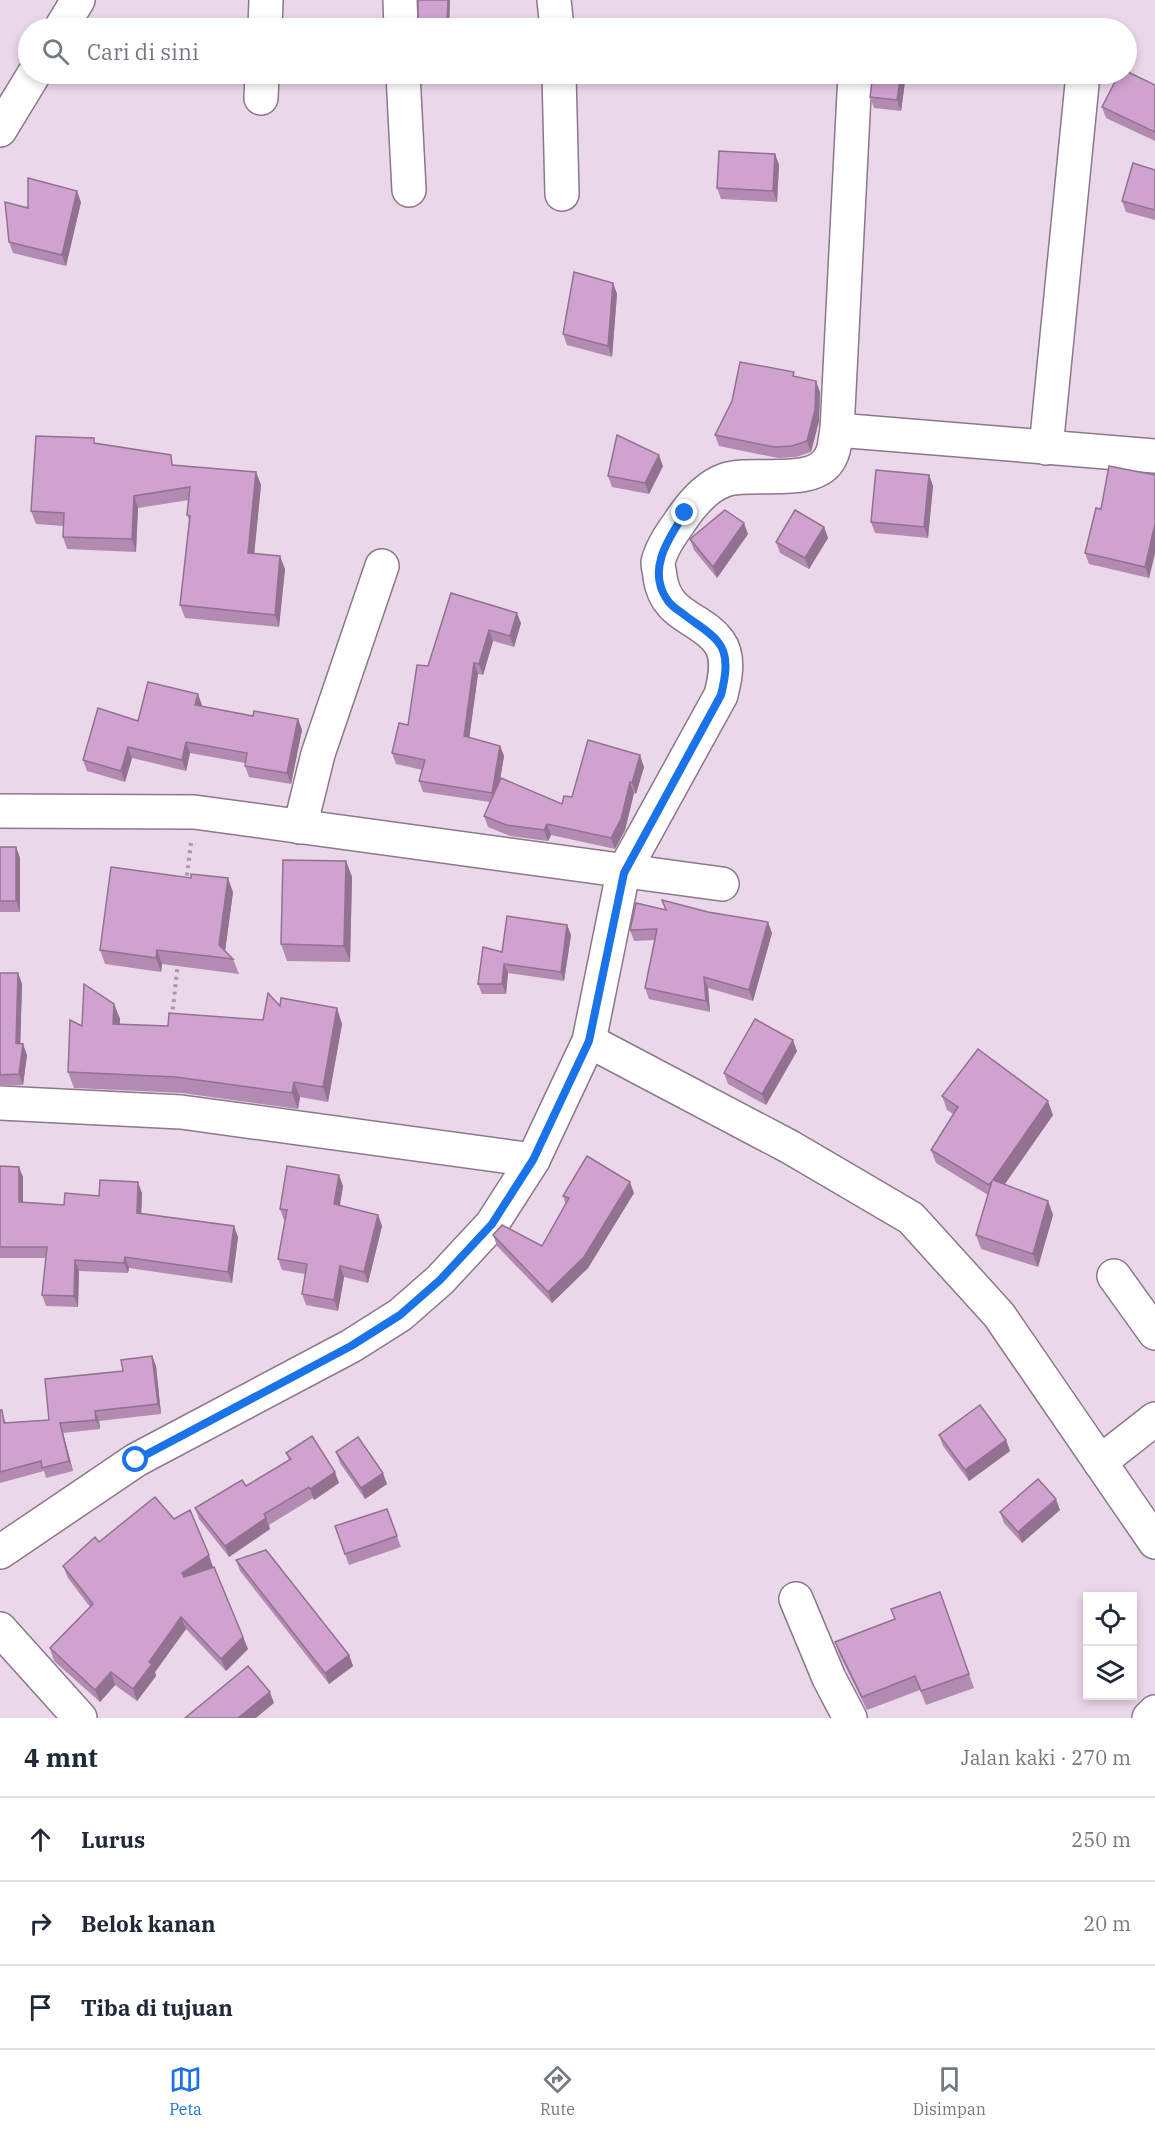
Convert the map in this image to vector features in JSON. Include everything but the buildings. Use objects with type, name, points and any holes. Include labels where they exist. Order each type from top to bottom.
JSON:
[{"type":"street","points":[[67,18],[78,0]]},
{"type":"street","points":[[265,18],[266,0]]},
{"type":"street","points":[[400,0],[401,18]]},
{"type":"street","points":[[554,0],[556,18]]},
{"type":"street","points":[[0,130],[28,84]]},
{"type":"street","points":[[404,84],[409,190]]},
{"type":"street","points":[[559,84],[562,194]]},
{"type":"street","points":[[0,1552],[136,1460],[351,1346],[400,1315],[440,1280],[492,1224],[533,1160],[589,1041],[624,873],[721,695],[725,676],[724,656],[719,642],[668,602],[661,584],[658,563],[669,537],[685,513],[705,491],[725,480],[803,475],[822,468],[831,457],[837,430],[854,84]]},
{"type":"street","points":[[1046,448],[1082,84]]},
{"type":"street","points":[[837,430],[1155,456]]},
{"type":"street","points":[[300,827],[318,754],[382,566]]},
{"type":"street","points":[[0,811],[194,812],[624,873],[722,884]]},
{"type":"street","points":[[589,1041],[790,1147],[910,1218],[999,1315],[1155,1542]]},
{"type":"street","points":[[0,1103],[181,1112],[533,1160]]},
{"type":"street","points":[[1114,1276],[1155,1333]]},
{"type":"street","points":[[1100,1462],[1155,1419]]},
{"type":"street","points":[[796,1599],[829,1678],[850,1718]]},
{"type":"street","points":[[0,1629],[80,1718]]},
{"type":"street","points":[[1149,1718],[1155,1712]]},
{"type":"path","points":[[185,892],[194,812]]},
{"type":"path","points":[[172,1018],[178,961]]},
{"type":"route","points":[[136,1460],[351,1346],[400,1315],[440,1280],[492,1224],[533,1160],[572,1082],[589,1041],[624,873],[721,695],[725,676],[724,656],[719,642],[668,602],[661,584],[658,563],[669,537],[685,513]]}]
